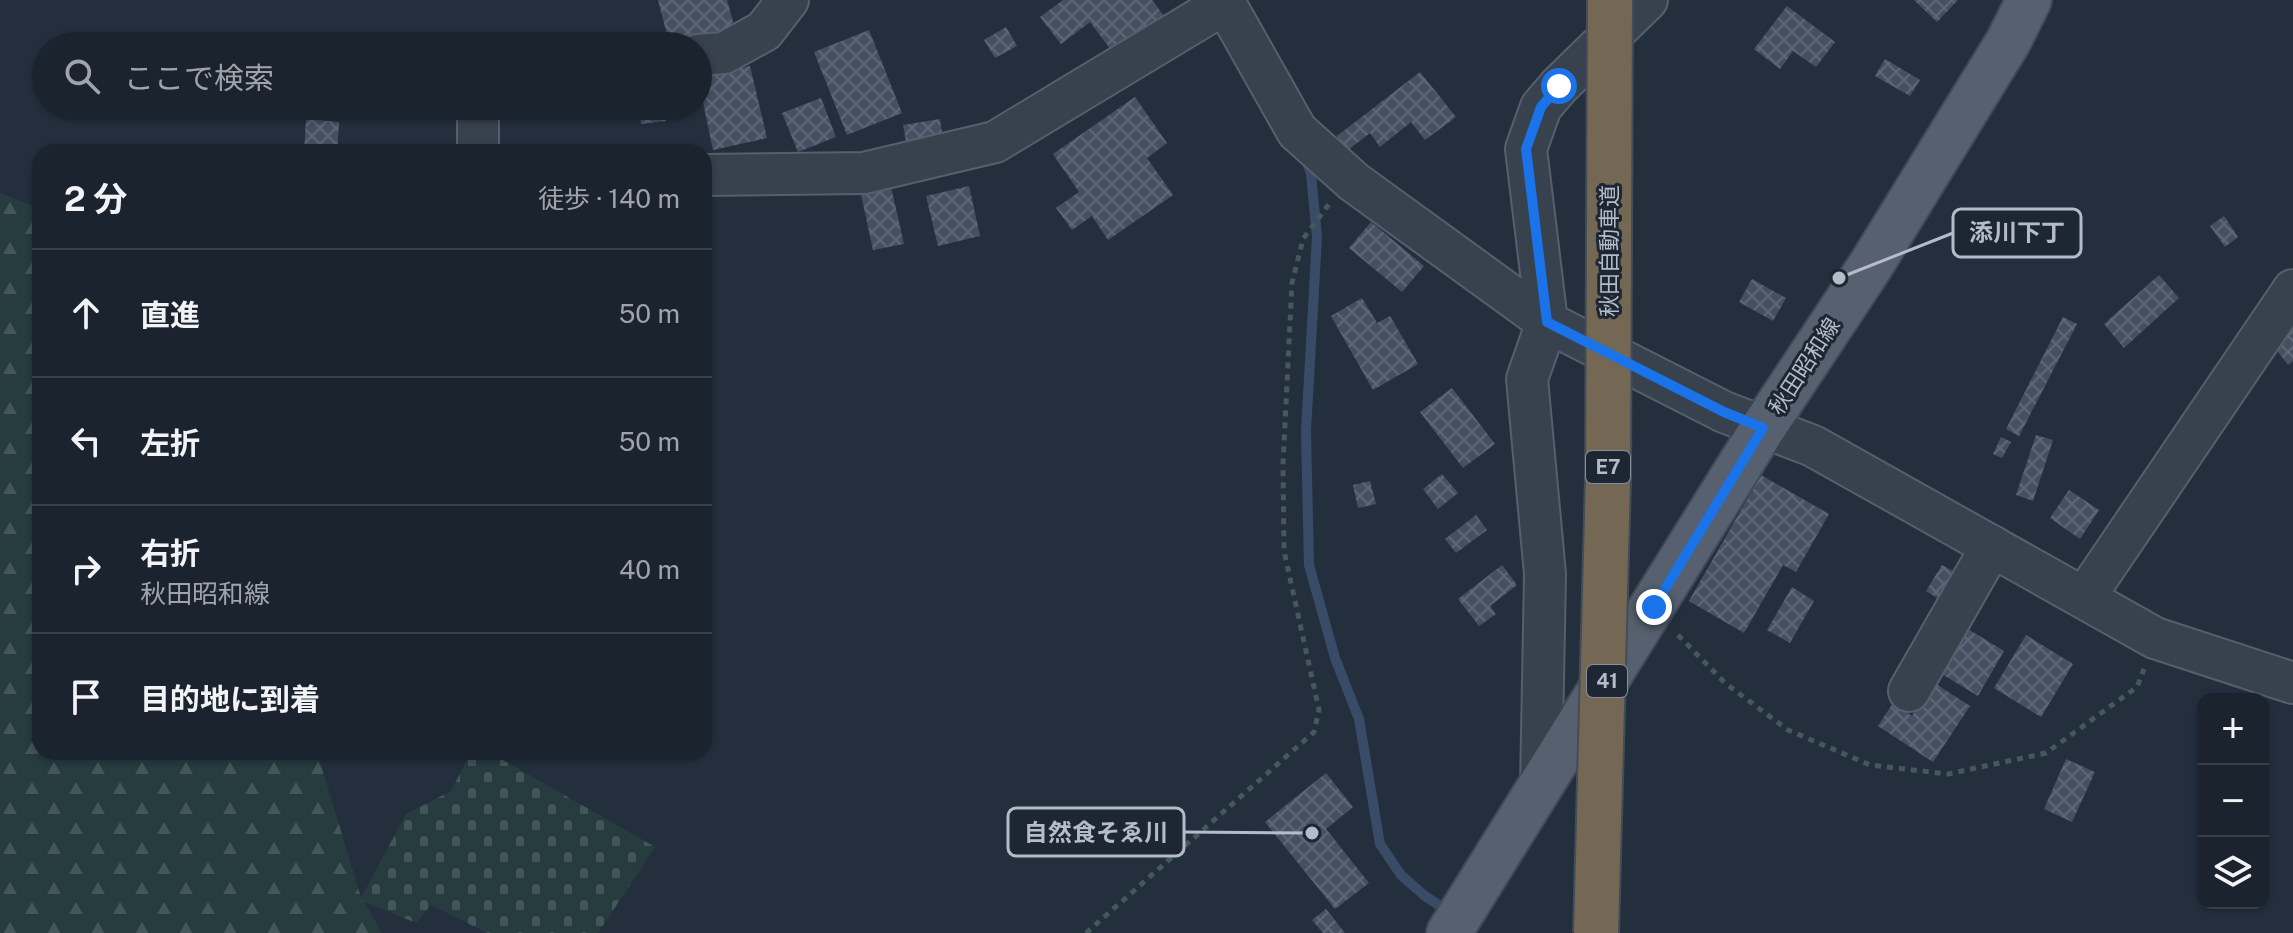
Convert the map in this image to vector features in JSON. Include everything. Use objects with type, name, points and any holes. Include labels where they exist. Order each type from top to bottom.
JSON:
[{"type":"highway","name":"秋田自動車道","points":[[1596,933],[1608,478],[1610,0]]},
{"type":"main road","name":"秋田昭和線","points":[[1449,933],[1763,428],[1879,252],[2008,42],[2029,0]]},
{"type":"street","points":[[712,54],[724,53],[764,31],[788,0]]},
{"type":"street","points":[[1541,786],[1545,574],[1527,379],[1547,322],[1526,149],[1541,107],[1647,0]]},
{"type":"street","points":[[712,175],[864,173],[995,142],[1220,6],[1297,131],[1354,182],[1547,322],[1724,412],[1813,446],[2155,638],[2293,683]]},
{"type":"street","points":[[478,120],[478,144]]},
{"type":"street","points":[[2084,598],[2293,290]]},
{"type":"street","points":[[1909,691],[1992,546]]},
{"type":"path","points":[[1086,933],[1314,732],[1319,710],[1284,551],[1283,464],[1292,283],[1303,239],[1332,199]]},
{"type":"green space","points":[[0,193],[32,206],[32,760],[319,760],[360,894],[382,933],[0,933]]},
{"type":"green space","points":[[467,760],[503,760],[655,847],[598,933],[487,933],[431,905],[416,923],[360,900],[406,814],[451,791]]},
{"type":"building","points":[[658,0],[727,0],[735,29],[712,35],[712,32],[666,32]]},
{"type":"building","points":[[1063,0],[1152,0],[1164,16],[1114,54],[1090,22],[1061,44],[1040,17]]},
{"type":"building","points":[[1914,0],[1958,0],[1937,22]]},
{"type":"building","points":[[1787,6],[1835,42],[1816,67],[1793,51],[1780,69],[1754,49]]},
{"type":"building","points":[[1006,27],[1017,46],[995,58],[984,40]]},
{"type":"building","points":[[869,30],[902,113],[847,135],[814,52]]},
{"type":"building","points":[[1885,59],[1920,80],[1910,96],[1875,76]]},
{"type":"building","points":[[750,66],[767,138],[713,150],[707,120],[712,120],[712,75]]},
{"type":"building","points":[[1420,72],[1456,117],[1425,140],[1411,122],[1380,147],[1370,133],[1348,150],[1337,136]]},
{"type":"building","points":[[1135,97],[1167,143],[1147,158],[1173,195],[1108,240],[1092,216],[1072,230],[1056,208],[1079,192],[1053,154]]},
{"type":"building","points":[[821,98],[836,137],[798,152],[782,113]]},
{"type":"building","points":[[940,119],[944,146],[908,152],[903,125]]},
{"type":"building","points":[[306,120],[339,122],[338,144],[304,144]]},
{"type":"building","points":[[641,120],[666,120],[666,121],[641,124]]},
{"type":"building","points":[[969,186],[980,236],[938,246],[926,196]]},
{"type":"building","points":[[891,187],[904,244],[873,250],[861,194]]},
{"type":"building","points":[[2224,216],[2238,237],[2225,247],[2210,226]]},
{"type":"building","points":[[1371,222],[1424,266],[1402,292],[1349,248]]},
{"type":"building","points":[[2159,275],[2179,298],[2124,348],[2104,324]]},
{"type":"building","points":[[1752,279],[1786,298],[1773,321],[1739,302]]},
{"type":"building","points":[[1362,298],[1377,323],[1390,316],[1418,364],[1373,390],[1331,316]]},
{"type":"building","points":[[2063,317],[2077,324],[2019,436],[2006,429]]},
{"type":"building","points":[[2290,325],[2293,330],[2293,361],[2288,365],[2269,340]]},
{"type":"building","points":[[1452,388],[1495,444],[1463,468],[1420,412]]},
{"type":"building","points":[[2036,435],[2053,440],[2033,501],[2016,495]]},
{"type":"building","points":[[2001,437],[2011,442],[2002,458],[1993,454]]},
{"type":"building","points":[[1442,474],[1458,493],[1438,509],[1423,489]]},
{"type":"building","points":[[1761,475],[1829,514],[1796,572],[1783,565],[1744,633],[1689,601]]},
{"type":"building","points":[[1370,481],[1376,504],[1358,508],[1353,485]]},
{"type":"building","points":[[2069,490],[2099,510],[2080,539],[2050,518]]},
{"type":"building","points":[[1476,515],[1487,530],[1456,553],[1445,539]]},
{"type":"building","points":[[1502,565],[1517,585],[1490,606],[1496,614],[1479,626],[1458,599]]},
{"type":"building","points":[[1942,565],[1960,575],[1944,602],[1926,591]]},
{"type":"building","points":[[1792,587],[1814,601],[1790,643],[1767,630]]},
{"type":"building","points":[[1963,626],[2004,651],[1978,696],[1937,671]]},
{"type":"building","points":[[2026,635],[2073,664],[2041,717],[1994,688]]},
{"type":"building","points":[[1933,682],[1970,706],[1933,762],[1878,726],[1893,703],[1912,716]]},
{"type":"building","points":[[2066,759],[2095,772],[2072,822],[2044,809]]},
{"type":"building","points":[[1326,773],[1353,807],[1326,829],[1369,883],[1335,909],[1265,822]]},
{"type":"building","points":[[1326,909],[1345,933],[1323,933],[1312,920]]},
{"type":"waterway","points":[[1306,159],[1311,174],[1317,237],[1306,431],[1309,565],[1335,658],[1359,719],[1380,844],[1401,875],[1451,913]]},
{"type":"place","name":"添川下丁","points":[[1839,278]]},
{"type":"place","name":"自然食そゑ川","points":[[1312,833]]},
{"type":"route","points":[[1559,86],[1541,107],[1526,149],[1547,322],[1724,412],[1763,428],[1654,607]]}]
